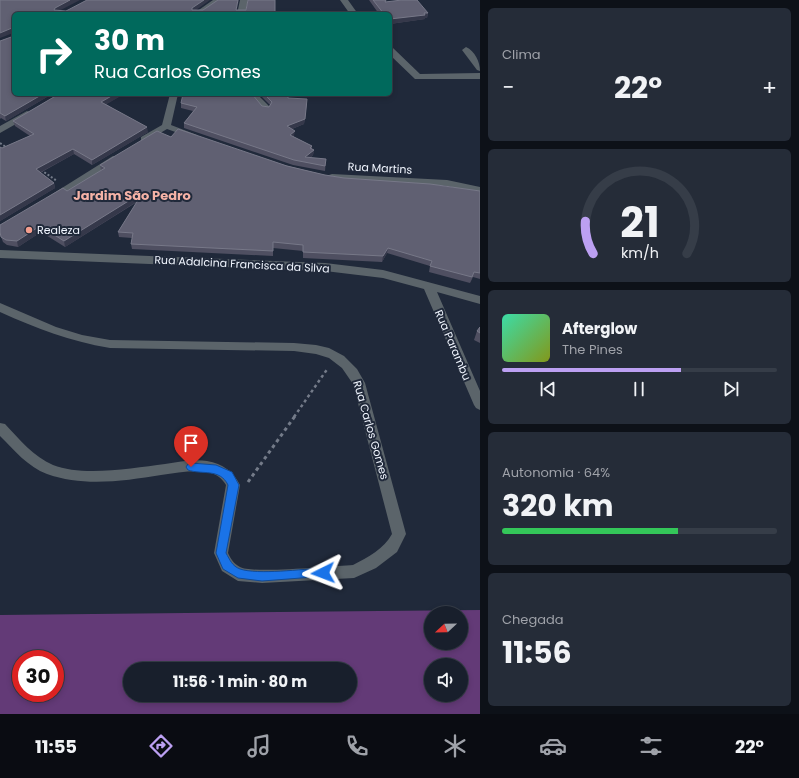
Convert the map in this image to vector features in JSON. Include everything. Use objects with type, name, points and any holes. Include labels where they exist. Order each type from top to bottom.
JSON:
[{"type":"street","points":[[200,12],[218,0]]},
{"type":"street","points":[[241,12],[244,0]]},
{"type":"street","points":[[344,0],[353,12]]},
{"type":"street","points":[[466,50],[480,68]]},
{"type":"street","points":[[392,52],[418,77],[480,76]]},
{"type":"street","points":[[134,145],[166,126],[174,96]]},
{"type":"street","points":[[254,96],[266,108]]},
{"type":"street","points":[[0,130],[34,110]]},
{"type":"street","points":[[166,126],[204,138]]},
{"type":"street","points":[[40,204],[122,153]]},
{"type":"street","name":"Rua Martins","points":[[320,174],[334,178],[447,183],[480,190]]},
{"type":"street","name":"Rua Adalcina Francisca da Silva","points":[[0,254],[325,267],[383,274],[480,300]]},
{"type":"street","name":"Rua Parambu","points":[[428,285],[480,405]]},
{"type":"street","name":"Rua Carlos Gomes","points":[[0,306],[52,330],[82,339],[110,344],[294,347],[322,349],[337,356],[350,367],[359,383],[399,534],[392,548],[371,563],[354,571],[262,576],[238,574],[227,566],[221,553],[230,509],[233,485],[229,475],[213,468],[191,467],[153,471],[93,474],[58,472],[43,467],[0,428]]},
{"type":"path","points":[[0,143],[12,151]]},
{"type":"path","points":[[37,167],[67,188]]},
{"type":"path","points":[[247,483],[337,356]]},
{"type":"shaded area","points":[[468,610],[480,610],[480,714],[0,714],[0,615],[424,611],[424,650],[468,650]]},
{"type":"building","points":[[0,0],[70,0],[54,10],[66,11],[87,0],[204,0],[192,8],[192,10],[203,10],[218,0],[238,0],[236,10],[246,10],[248,0],[275,0],[275,12],[12,12],[12,28],[0,33]]},
{"type":"building","points":[[373,0],[386,0],[385,2],[417,0],[428,13],[424,13],[425,15],[392,19],[392,12],[382,12]]},
{"type":"building","points":[[12,37],[12,96],[40,96],[5,116],[0,113],[0,41]]},
{"type":"building","points":[[56,96],[112,96],[101,102],[147,127],[92,160],[73,149],[36,169],[54,183],[0,215],[0,147],[2,148],[34,134],[13,121]]},
{"type":"building","points":[[183,96],[254,96],[262,106],[269,107],[272,102],[266,96],[288,96],[288,98],[307,99],[305,119],[287,126],[295,131],[290,135],[312,146],[310,148],[314,150],[305,157],[326,159],[325,166],[294,160],[184,123],[197,107],[181,103]]},
{"type":"building","points":[[178,129],[287,166],[325,175],[344,178],[430,184],[480,191],[480,273],[474,272],[472,277],[430,266],[432,261],[388,248],[383,256],[303,252],[303,245],[273,242],[273,251],[131,244],[133,233],[118,232],[143,192],[64,241],[40,226],[17,241],[6,240],[1,237],[0,225],[63,188],[67,191],[105,168],[100,165],[157,131],[171,137]]},
{"type":"place","name":"Realeza","points":[[29,230]]},
{"type":"district","name":"Jardim São Pedro","points":[[132,195]]},
{"type":"route","points":[[191,467],[213,468],[229,475],[233,485],[230,509],[221,553],[227,566],[238,574],[262,576],[323,573]]}]
